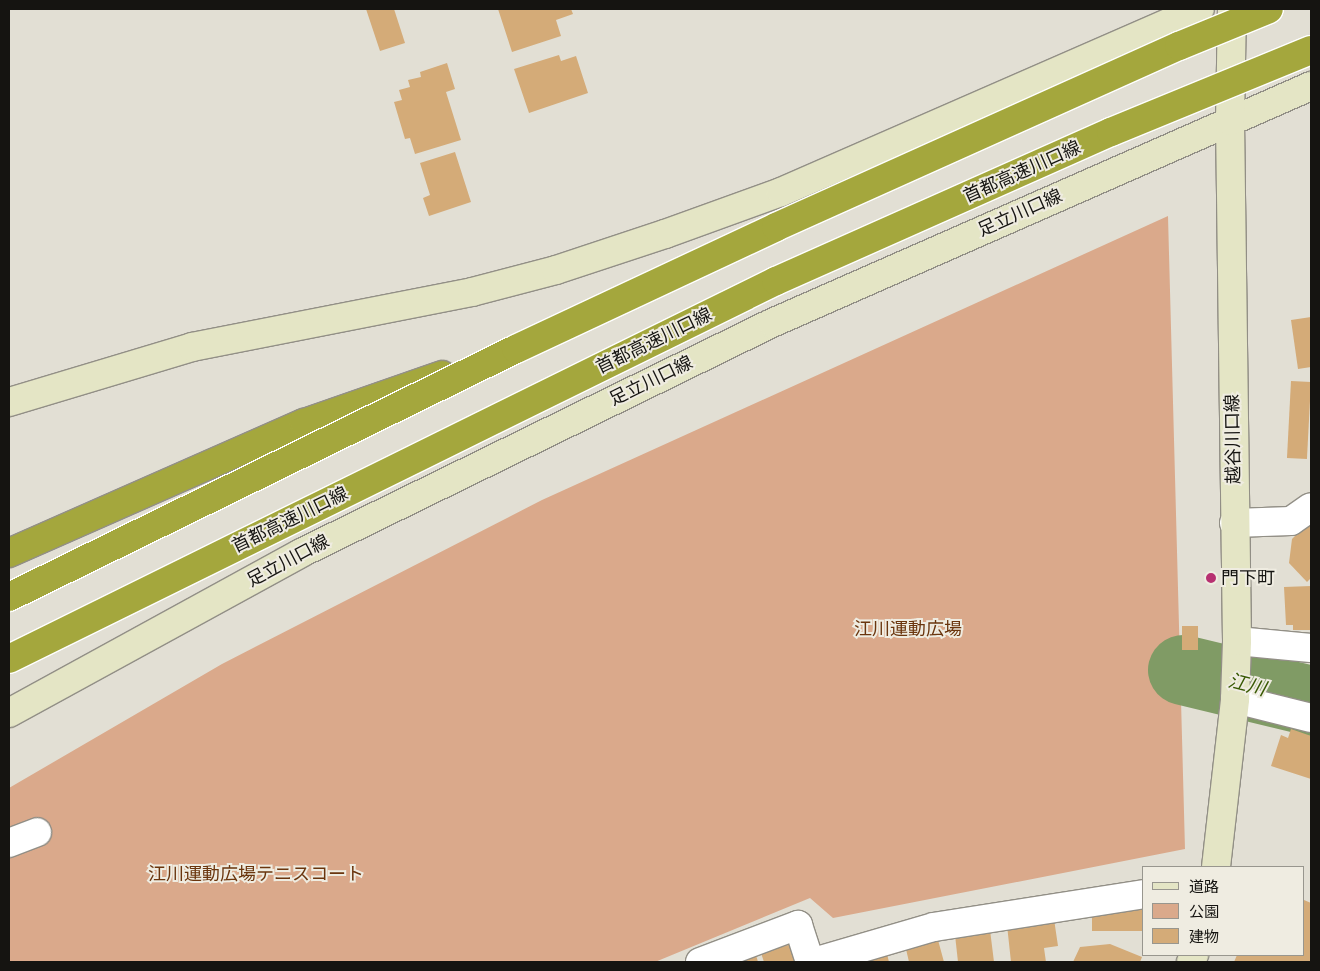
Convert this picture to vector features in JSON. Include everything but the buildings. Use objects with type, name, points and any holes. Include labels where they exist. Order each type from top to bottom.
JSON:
[{"type":"highway","points":[[9,597],[516,350],[803,215],[1268,9]]},
{"type":"highway","name":"首都高速川口線","points":[[9,659],[776,281],[1111,132],[1311,50]]},
{"type":"highway","points":[[9,552],[304,423],[516,350]]},
{"type":"main road","points":[[9,402],[192,347],[472,292],[556,270],[647,240],[781,192],[1200,9]]},
{"type":"main road","name":"越谷川口線","points":[[1216,866],[1236,699],[1237,641],[1230,121],[1232,9]]},
{"type":"main road","name":"足立川口線","points":[[9,713],[301,553],[513,447],[772,323],[1311,86]]},
{"type":"street","points":[[1234,523],[1291,522],[1311,507]]},
{"type":"street","points":[[1237,641],[1311,648]]},
{"type":"street","points":[[1236,699],[1311,718]]},
{"type":"street","points":[[9,843],[37,832]]},
{"type":"street","points":[[814,962],[934,927],[1142,894]]},
{"type":"street","points":[[700,962],[798,925],[810,962]]},
{"type":"green space","name":"江川運動広場","points":[[1168,216],[1185,849],[833,918],[810,898],[655,962],[9,962],[9,788],[222,664],[542,500]]},
{"type":"waterway","name":"江川","points":[[1183,670],[1311,701]]},
{"type":"place","name":"門下町","points":[[1211,578]]},
{"type":"park label","name":"江川運動広場テニスコート","points":[[256,874]]}]
